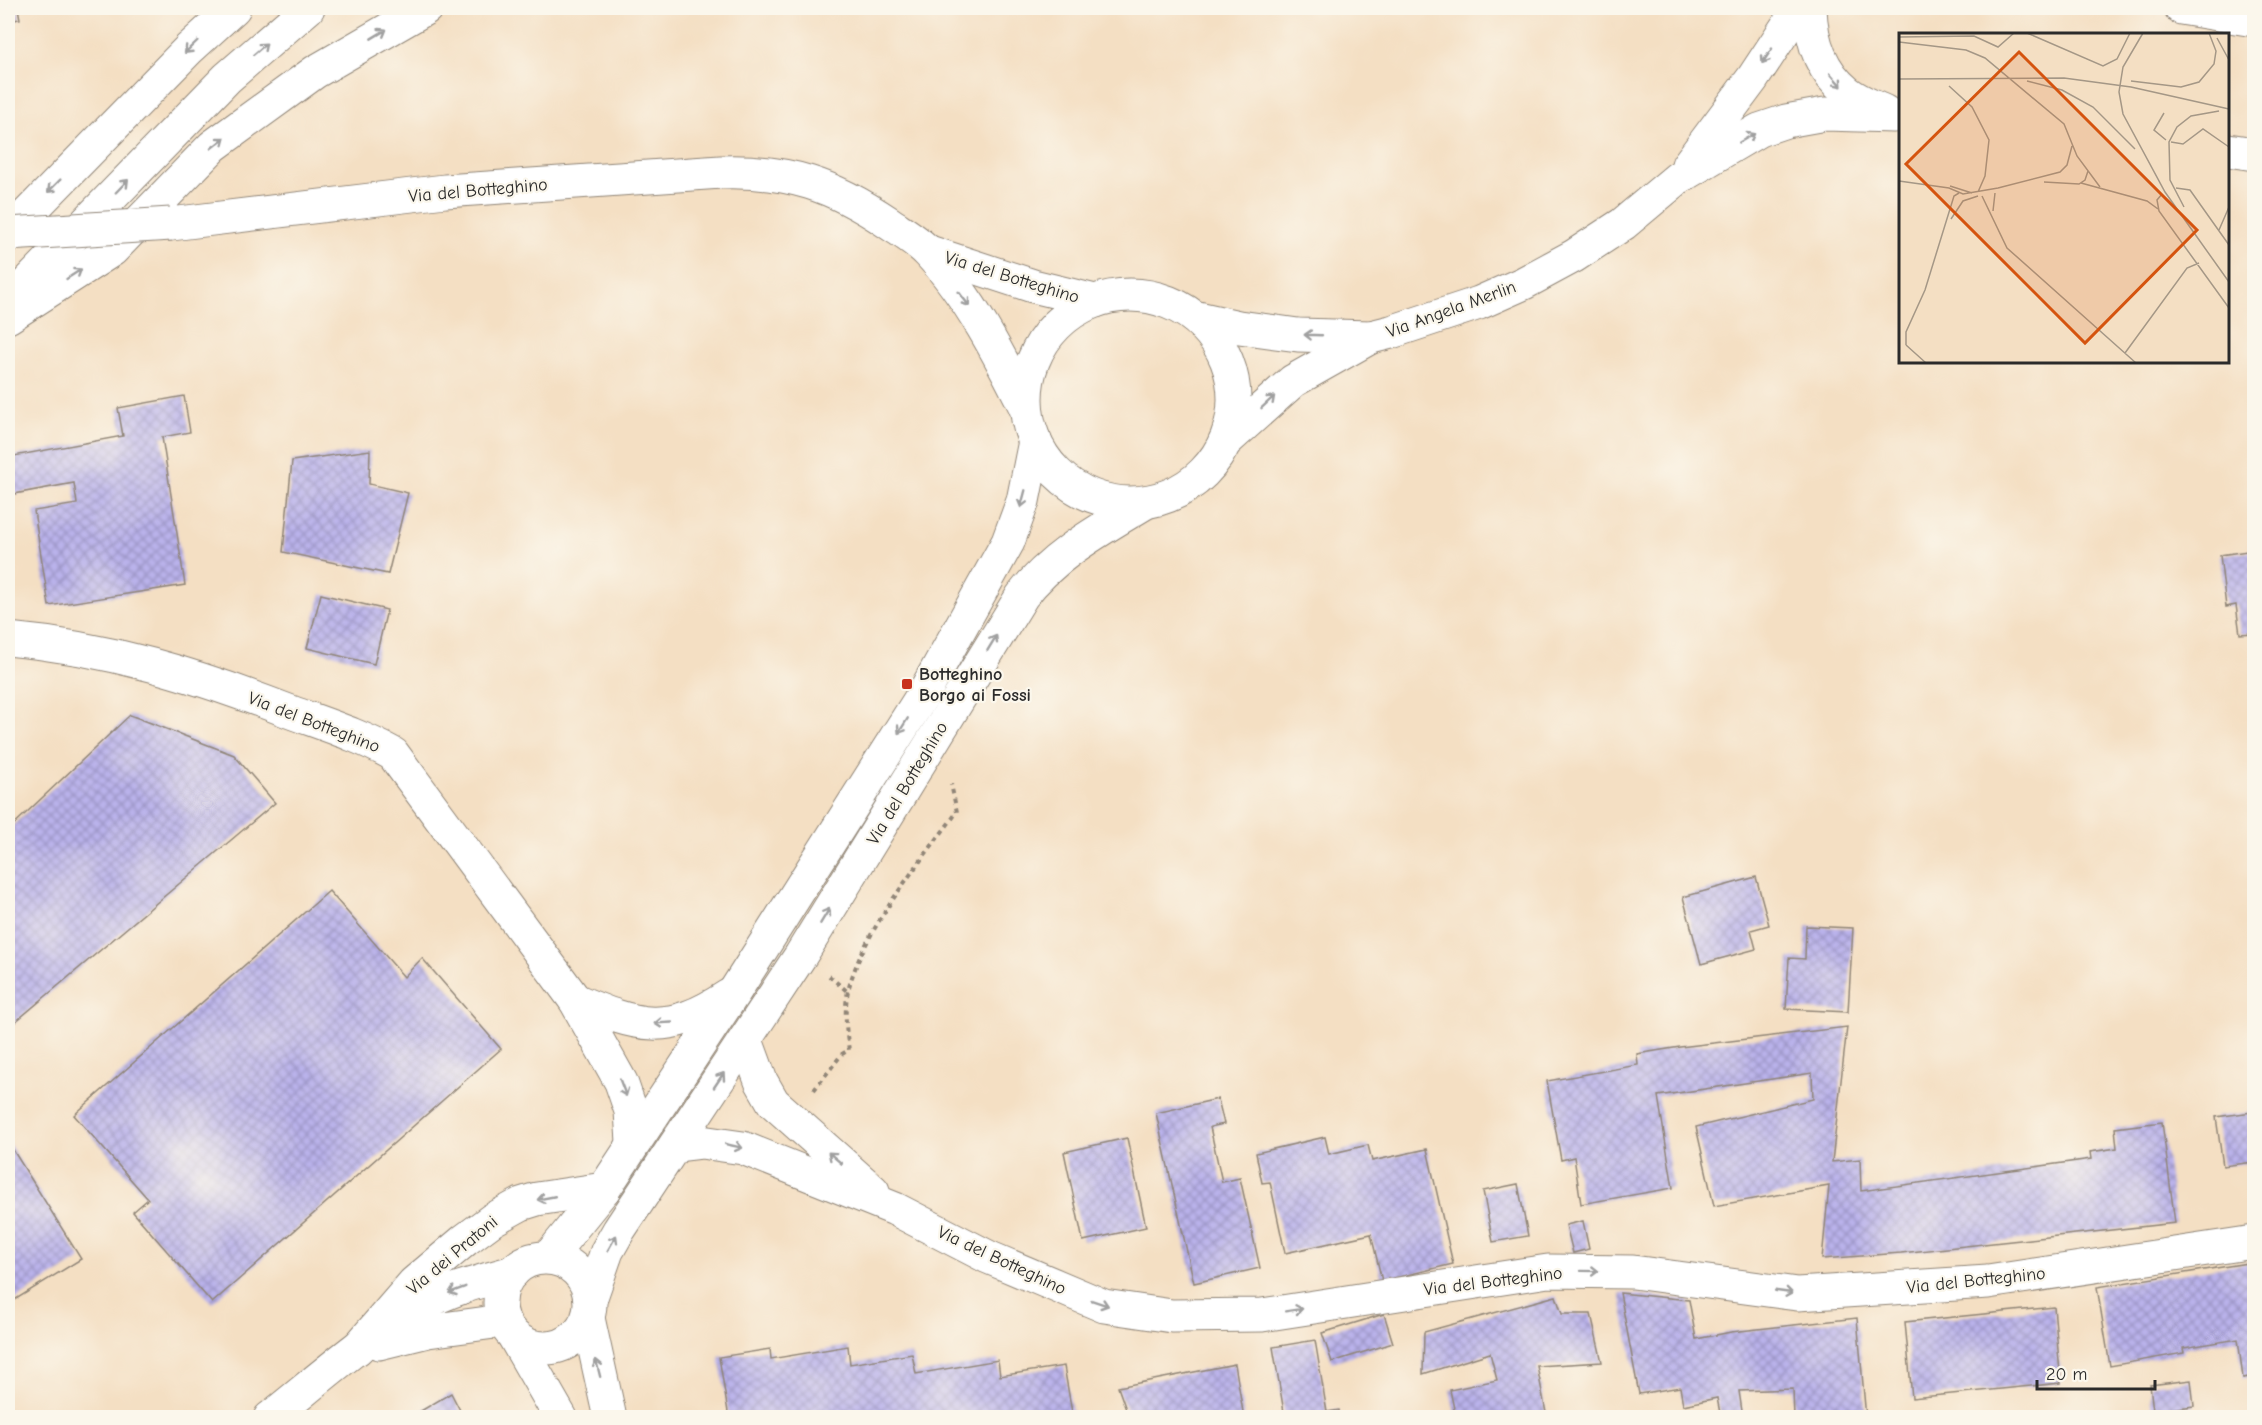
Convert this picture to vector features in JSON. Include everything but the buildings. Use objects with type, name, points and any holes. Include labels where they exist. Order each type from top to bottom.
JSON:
[{"type":"main road","points":[[8,234],[189,49],[234,8]]},
{"type":"main road","points":[[8,303],[227,78],[308,8]]},
{"type":"main road","points":[[8,317],[112,250],[213,146],[315,72],[426,8]]},
{"type":"main road","name":"Via Angela Merlin","points":[[1678,178],[1753,78],[1799,8]]},
{"type":"main road","points":[[1810,8],[1810,26],[1815,45],[1821,61],[1832,76],[1852,96],[1897,116]]},
{"type":"main road","points":[[2181,8],[2254,20]]},
{"type":"main road","name":"Via Angela Merlin","points":[[1225,442],[1293,381],[1371,337],[1439,317],[1524,283],[1574,256],[1623,224],[1678,178],[1760,130],[1774,124],[1825,114],[1897,116]]},
{"type":"main road","points":[[2229,150],[2254,154]]},
{"type":"main road","name":"Via del Botteghino","points":[[8,234],[171,224],[445,191],[746,171],[799,179],[830,188],[880,217],[929,252],[1033,286],[1095,301]]},
{"type":"main road","name":"Via del Botteghino","points":[[929,252],[971,309],[1003,362],[1026,408],[1035,441],[1048,465],[1058,475],[1092,496],[1119,502],[1146,502]]},
{"type":"main road","name":"Via del Botteghino","points":[[590,1308],[607,1251],[801,955],[1022,596],[1042,573],[1070,550],[1146,502],[1179,491],[1193,482],[1211,464],[1225,442],[1234,408],[1234,391],[1226,357],[1207,328],[1194,316],[1163,300],[1147,296],[1112,296],[1095,301],[1071,313],[1042,343],[1028,374],[1026,408]]},
{"type":"main road","name":"Via Angela Merlin","points":[[1194,316],[1239,327],[1298,335],[1371,337]]},
{"type":"main road","name":"Via del Botteghino","points":[[549,1257],[604,1189],[735,991],[924,693],[1008,542],[1023,501],[1035,441]]},
{"type":"main road","name":"Via del Botteghino","points":[[8,639],[58,643],[160,666],[277,706],[373,743],[393,754],[575,1000],[621,1082],[631,1111],[633,1142]]},
{"type":"main road","name":"Via del Botteghino","points":[[575,1000],[618,1018],[642,1023],[665,1024],[700,1013],[735,991]]},
{"type":"main road","name":"Via del Botteghino","points":[[746,1040],[761,1081],[773,1102],[895,1209]]},
{"type":"main road","name":"Via del Botteghino","points":[[676,1145],[701,1142],[743,1148],[895,1209],[988,1257],[1104,1305],[1172,1316],[1262,1315],[1548,1270],[1633,1272],[1797,1294],[1988,1282],[2254,1242]]},
{"type":"main road","name":"Via dei Pratoni","points":[[357,1349],[414,1283],[492,1220],[521,1204],[537,1199],[604,1189]]},
{"type":"main road","points":[[549,1257],[571,1267],[583,1279],[610,1418]]},
{"type":"main road","name":"Via dei Pratoni","points":[[270,1418],[357,1349],[419,1307],[454,1291],[513,1272],[526,1262],[549,1257]]},
{"type":"main road","points":[[513,1272],[500,1296],[508,1329],[561,1418]]},
{"type":"main road","name":"Via dei Pratoni","points":[[357,1349],[428,1331],[508,1329],[532,1347],[554,1347],[579,1333],[590,1308]]},
{"type":"path","points":[[808,1099],[842,1054],[849,1050],[845,1025],[848,992],[865,946],[957,812],[948,774]]},
{"type":"place","name":"Botteghino Borgo ai Fossi","points":[[907,684]]}]
